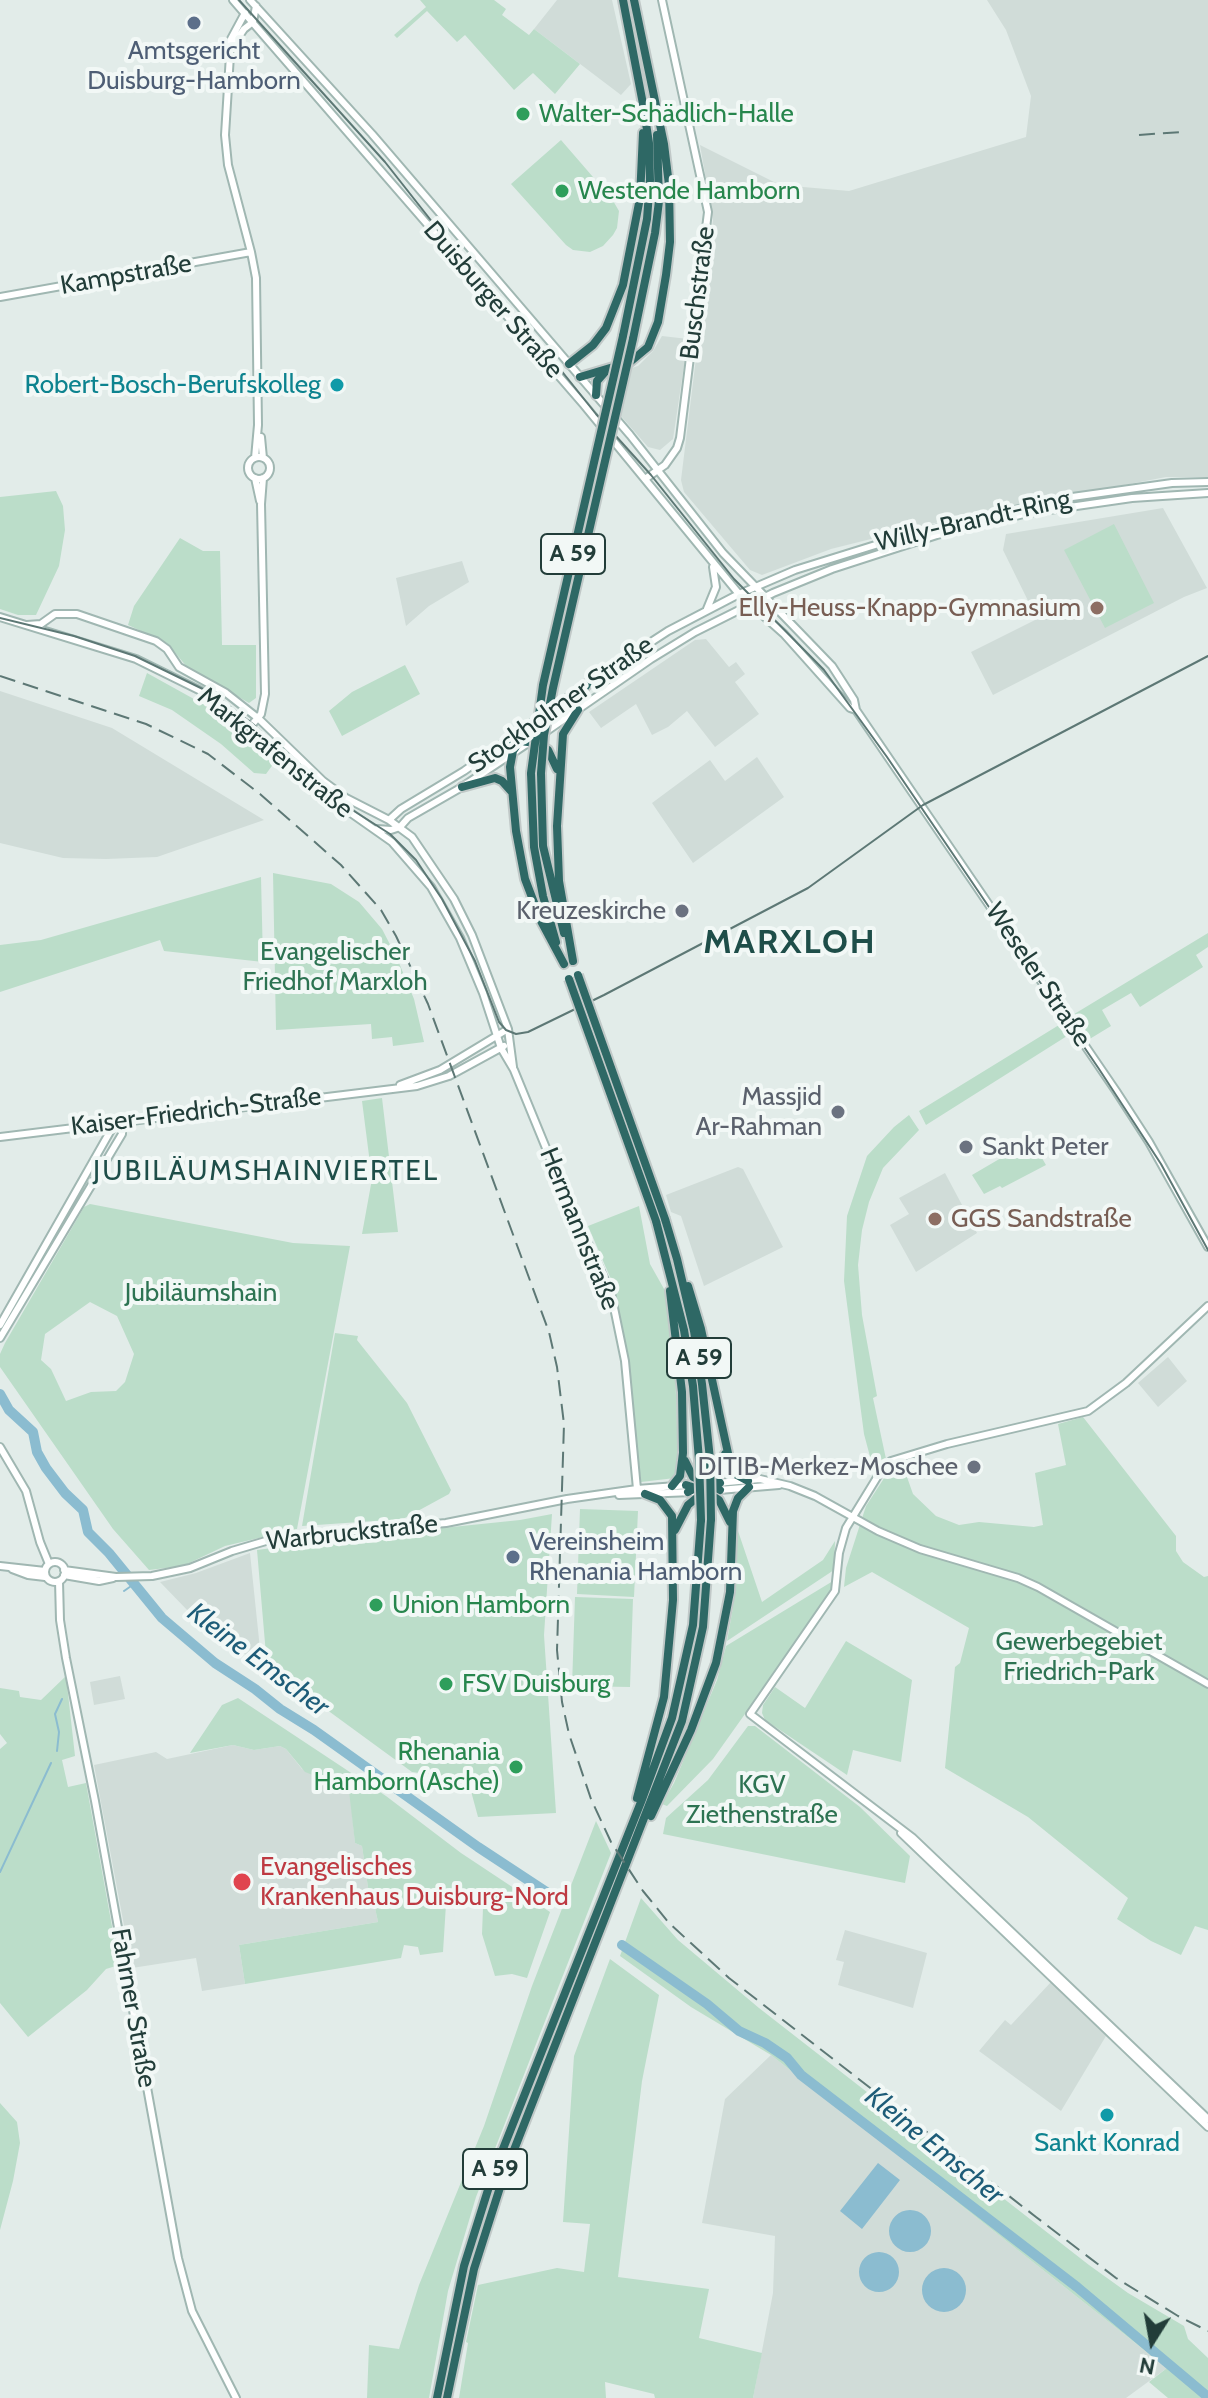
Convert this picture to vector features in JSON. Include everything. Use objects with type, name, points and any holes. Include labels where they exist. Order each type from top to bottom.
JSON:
[{"type":"highway","name":"A 59","points":[[437,2398],[464,2266],[493,2174],[664,1743],[679,1695],[697,1596],[706,1520],[710,1459],[699,1359],[660,1220],[569,962],[548,872],[536,773],[628,337],[647,219],[649,143],[623,0]]},
{"type":"highway","name":"A 59","points":[[628,337],[651,259],[659,201],[654,98],[634,0]]},
{"type":"highway","points":[[580,377],[630,362],[642,354],[652,342],[658,322],[671,223],[664,144],[654,98]]},
{"type":"highway","points":[[569,364],[599,339],[613,315],[623,285],[640,198],[643,104]]},
{"type":"highway","points":[[596,395],[597,381],[606,370]]},
{"type":"highway","points":[[569,962],[541,921],[525,879],[511,792],[512,754],[581,693],[588,683]]},
{"type":"highway","points":[[569,962],[559,873],[560,782],[563,734],[578,710]]},
{"type":"highway","points":[[497,748],[525,742],[542,746],[553,756],[560,782]]},
{"type":"highway","points":[[462,787],[495,778],[511,792]]},
{"type":"highway","name":"A 59","points":[[447,2398],[474,2269],[503,2178],[673,1746],[698,1656],[706,1598],[706,1520],[689,1360],[672,1261]]},
{"type":"highway","points":[[634,1848],[686,1743],[715,1665],[730,1592],[735,1505],[748,1484],[734,1472],[725,1445],[694,1301],[672,1261]]},
{"type":"highway","points":[[672,1261],[682,1392],[683,1453],[680,1476],[672,1486]]},
{"type":"highway","points":[[673,1537],[683,1513],[710,1487],[721,1471],[725,1445]]},
{"type":"highway","points":[[683,1453],[691,1474],[710,1487],[724,1507],[732,1535]]},
{"type":"highway","points":[[687,1489],[710,1487]]},
{"type":"highway","points":[[627,1837],[661,1711],[673,1600],[673,1537],[669,1509],[660,1500],[641,1492]]},
{"type":"street","name":"Duisburger Straße","points":[[233,0],[645,479],[712,563],[742,593],[748,605]]},
{"type":"street","name":"Duisburger Straße","points":[[250,0],[372,134],[596,395],[723,553],[764,597]]},
{"type":"street","name":"Buschstraße","points":[[645,479],[673,456],[680,438],[708,212],[662,0]]},
{"type":"street","points":[[231,48],[253,22],[256,6]]},
{"type":"street","points":[[245,13],[234,30],[231,48],[226,149],[230,177],[256,278],[259,458]]},
{"type":"street","name":"Kampstraße","points":[[0,297],[251,252]]},
{"type":"street","points":[[259,458],[268,462],[270,469],[259,478]]},
{"type":"street","points":[[250,727],[259,719],[265,694],[261,504],[259,478],[248,470],[250,463],[259,458]]},
{"type":"street","name":"Willy-Brandt-Ring","points":[[742,593],[795,570],[863,547],[975,517],[1112,490],[1208,482]]},
{"type":"street","name":"Willy-Brandt-Ring","points":[[756,601],[866,557],[978,524],[1070,505],[1208,493]]},
{"type":"street","points":[[706,611],[716,587],[712,563]]},
{"type":"street","name":"Stockholmer Straße","points":[[389,820],[588,683],[658,638],[742,593]]},
{"type":"street","name":"Weseler Straße","points":[[764,597],[832,666],[854,700],[856,710]]},
{"type":"street","name":"Stockholmer Straße","points":[[525,742],[674,644],[756,601]]},
{"type":"street","name":"Weseler Straße","points":[[748,605],[793,642],[845,702],[856,710],[1116,1091],[1166,1171],[1208,1247]]},
{"type":"street","name":"Markgrafenstraße","points":[[19,623],[33,626],[55,614],[77,614],[156,641],[167,649],[179,667],[226,693],[259,719],[323,781],[346,798],[400,827]]},
{"type":"street","name":"Markgrafenstraße","points":[[0,617],[136,659],[207,694],[250,727],[301,778],[392,842]]},
{"type":"street","name":"Stockholmer Straße","points":[[370,827],[391,830],[400,827],[408,818],[512,754]]},
{"type":"street","points":[[389,820],[392,842]]},
{"type":"street","name":"Hermannstraße","points":[[400,827],[416,842],[459,907],[508,1029],[514,1070]]},
{"type":"street","name":"Hermannstraße","points":[[392,842],[444,907],[472,966],[501,1048],[514,1070],[562,1187],[611,1293],[625,1361],[641,1492]]},
{"type":"street","name":"Kaiser-Friedrich-Straße","points":[[393,1087],[440,1070],[508,1029]]},
{"type":"street","name":"Kaiser-Friedrich-Straße","points":[[0,1137],[432,1083],[510,1043]]},
{"type":"street","points":[[0,1325],[118,1122]]},
{"type":"street","points":[[0,1338],[122,1134],[118,1122]]},
{"type":"street","points":[[92,1125],[105,1141]]},
{"type":"street","points":[[1208,1306],[1126,1383],[1088,1411],[962,1440],[891,1461],[884,1466],[852,1516],[839,1553],[835,1591],[750,1714],[876,1808],[931,1854],[1208,2119]]},
{"type":"street","points":[[0,1447],[26,1491],[48,1569],[60,1577],[61,1565],[48,1569],[0,1566]]},
{"type":"street","points":[[710,1487],[771,1480],[790,1486],[920,1549],[1004,1573],[1038,1587],[1208,1684]]},
{"type":"street","name":"Warbruckstraße","points":[[641,1492],[672,1486],[687,1489]]},
{"type":"street","name":"Warbruckstraße","points":[[60,1577],[138,1577],[180,1571],[276,1538],[446,1523],[591,1495],[687,1489]]},
{"type":"street","name":"Fahrner Straße","points":[[60,1577],[59,1608],[66,1658],[96,1803],[178,2258],[192,2311],[236,2398]]},
{"type":"street","points":[[876,1808],[1208,2127]]},
{"type":"street","points":[[1015,1944],[1018,1942],[1037,1955]]},
{"type":"shaded area","points":[[557,0],[612,0],[631,84],[621,95],[534,29]]},
{"type":"shaded area","points":[[987,0],[1208,0],[1208,477],[1166,477],[963,516],[831,549],[762,575],[750,570],[684,492],[681,480],[713,220],[700,145],[780,185],[849,191],[1026,137],[1031,96],[1006,30]]},
{"type":"shaded area","points":[[662,336],[688,339],[673,439],[660,450],[648,447],[613,407],[622,371],[638,366]]},
{"type":"shaded area","name":"Elly-Heuss-Knapp-Gymnasium","points":[[1163,508],[1207,588],[993,695],[971,652],[1037,619],[1003,550],[1006,534]]},
{"type":"shaded area","points":[[462,561],[469,582],[429,606],[406,626],[396,578]]},
{"type":"shaded area","points":[[706,639],[729,667],[736,662],[745,674],[735,682],[759,714],[715,747],[687,711],[668,727],[652,735],[636,704],[601,728],[589,712],[695,640]]},
{"type":"shaded area","points":[[0,691],[112,728],[264,820],[157,857],[63,858],[0,843]]},
{"type":"shaded area","points":[[757,757],[784,797],[693,863],[652,803],[710,760],[725,781]]},
{"type":"shaded area","points":[[738,1167],[743,1169],[783,1247],[704,1286],[681,1216],[671,1212],[666,1195]]},
{"type":"shaded area","name":"GGS Sandstraße","points":[[945,1173],[977,1233],[916,1272],[890,1225],[909,1214],[899,1198]]},
{"type":"shaded area","points":[[1168,1357],[1187,1381],[1158,1407],[1138,1383]]},
{"type":"shaded area","points":[[250,1553],[261,1659],[258,1664],[189,1612],[160,1582],[196,1573]]},
{"type":"shaded area","points":[[120,1676],[125,1699],[94,1705],[90,1682]]},
{"type":"shaded area","name":"Evangelisches Krankenhaus Duisburg-Nord","points":[[233,1745],[254,1750],[280,1746],[302,1769],[350,1791],[355,1843],[362,1846],[370,1901],[374,1903],[378,1922],[239,1945],[245,1984],[202,1991],[196,1958],[132,1968],[94,1765],[156,1752],[167,1759]]},
{"type":"shaded area","points":[[845,1930],[927,1953],[913,2008],[838,1985],[844,1962],[836,1960]]},
{"type":"shaded area","points":[[1051,1982],[1106,2036],[1061,2111],[979,2051],[1005,2020],[1011,2025]]},
{"type":"shaded area","points":[[771,2055],[1167,2368],[1126,2398],[753,2398],[773,2293],[775,2236],[702,2223],[725,2099]]},
{"type":"green space","points":[[420,0],[494,0],[506,9],[502,15],[529,35],[534,29],[580,64],[555,94],[533,73],[514,90],[465,35],[457,42],[427,11],[397,38],[394,35],[426,7]]},
{"type":"green space","name":"Westende Hamborn","points":[[561,140],[619,211],[613,235],[603,246],[590,252],[573,250],[566,245],[511,184]]},
{"type":"green space","points":[[56,491],[63,506],[65,530],[59,566],[36,615],[18,615],[0,609],[0,497]]},
{"type":"green space","points":[[1114,524],[1154,603],[1105,628],[1064,550]]},
{"type":"green space","points":[[180,538],[203,551],[220,551],[222,645],[256,645],[256,698],[249,703],[187,667],[167,643],[128,625],[134,606]]},
{"type":"green space","points":[[405,665],[420,694],[342,736],[329,711],[352,692]]},
{"type":"green space","points":[[147,673],[221,714],[274,763],[266,774],[254,773],[221,744],[172,710],[139,696]]},
{"type":"green space","name":"Evangelischer Friedhof Marxloh","points":[[273,873],[331,884],[359,902],[382,929],[397,958],[414,999],[424,1042],[393,1046],[392,1037],[372,1039],[371,1024],[276,1030]]},
{"type":"green space","points":[[261,877],[263,962],[164,951],[160,940],[0,992],[0,945],[41,940]]},
{"type":"green space","points":[[1208,933],[1208,947],[1196,955],[1203,967],[1140,1007],[1131,993],[1102,1010],[1111,1026],[1088,1040],[1071,1016]]},
{"type":"green space","points":[[1059,1025],[1067,1036],[926,1125],[919,1111]]},
{"type":"green space","points":[[382,1098],[398,1232],[362,1234],[372,1179],[362,1101]]},
{"type":"green space","points":[[909,1115],[919,1130],[883,1168],[869,1202],[858,1265],[862,1315],[877,1396],[873,1398],[886,1459],[872,1464],[864,1434],[844,1281],[847,1216],[867,1156]]},
{"type":"green space","points":[[1036,1148],[1046,1165],[1002,1188],[1000,1186],[984,1194],[972,1175],[1013,1151],[1015,1154],[1024,1150],[1027,1153]]},
{"type":"green space","name":"Jubiläumshain","points":[[90,1204],[293,1243],[350,1246],[297,1529],[225,1546],[183,1566],[149,1570],[113,1529],[0,1367],[0,1354],[5,1343],[84,1207]],"holes":[[[90,1302],[117,1316],[134,1354],[125,1382],[116,1391],[91,1392],[66,1401],[51,1369],[41,1360],[45,1334]]]},
{"type":"green space","points":[[639,1206],[650,1264],[668,1296],[675,1363],[678,1462],[675,1478],[641,1482],[620,1318],[610,1277],[588,1226]]},
{"type":"green space","points":[[335,1333],[358,1336],[357,1340],[407,1403],[451,1490],[403,1519],[302,1526]]},
{"type":"green space","name":"Gewerbegebiet Friedrich-Park","points":[[1083,1417],[1176,1536],[1176,1551],[1183,1562],[1204,1577],[1208,1576],[1208,1930],[1195,1926],[1181,1955],[1151,1941],[1117,1919],[1128,1898],[1028,1817],[945,1768],[955,1667],[960,1663],[969,1628],[872,1572],[844,1587],[846,1568],[866,1506],[892,1466],[902,1463],[913,1494],[936,1516],[959,1525],[979,1522],[1034,1527],[1043,1525],[1035,1473],[1066,1465],[1058,1424]]},
{"type":"green space","points":[[580,1509],[638,1511],[634,1597],[577,1594]]},
{"type":"green space","points":[[552,1514],[544,1635],[556,1813],[478,1817],[468,1780],[412,1772],[267,1666],[257,1550]]},
{"type":"green space","points":[[737,1528],[762,1602],[823,1560],[835,1541],[834,1570],[727,1641],[733,1607]]},
{"type":"green space","points":[[833,1581],[831,1591],[816,1614],[713,1759],[667,1806],[662,1804],[674,1783],[717,1680],[726,1646]]},
{"type":"green space","points":[[575,1597],[633,1599],[630,1687],[572,1686]]},
{"type":"green space","points":[[846,1641],[912,1680],[901,1762],[853,1750],[847,1775],[765,1720],[762,1713],[763,1705],[775,1687],[805,1708]]},
{"type":"green space","points":[[66,1676],[75,1756],[62,1760],[68,1787],[86,1783],[119,1965],[106,1969],[87,1990],[28,2037],[0,2003],[0,1749],[7,1743],[0,1734],[0,1688],[19,1691],[20,1697],[41,1700]]},
{"type":"green space","points":[[238,1698],[386,1796],[461,1853],[550,1912],[527,1978],[512,1974],[495,1976],[482,1934],[483,1908],[471,1889],[458,1900],[446,1904],[443,1952],[420,1955],[418,1947],[404,1945],[401,1958],[245,1984],[239,1945],[378,1922],[374,1903],[370,1901],[362,1846],[355,1843],[349,1791],[338,1790],[334,1783],[305,1772],[280,1746],[254,1750],[233,1745],[190,1753],[222,1705]]},
{"type":"green space","name":"KGV Ziethenstraße","points":[[748,1726],[755,1726],[860,1807],[910,1856],[905,1883],[663,1834],[666,1818],[708,1780]]},
{"type":"green space","points":[[596,1821],[611,1853],[476,2197],[448,2291],[429,2398],[367,2398],[369,2345],[399,2349],[419,2285],[484,2126],[532,1986]]},
{"type":"green space","points":[[641,1898],[678,1940],[759,2008],[1089,2265],[1128,2293],[1184,2326],[1188,2339],[1208,2358],[1208,2398],[1168,2398],[1149,2382],[1167,2368],[771,2055],[691,2007],[620,1956]]},
{"type":"green space","points":[[610,1959],[659,1995],[642,2081],[618,2277],[709,2289],[699,2338],[762,2353],[753,2398],[655,2398],[654,2394],[605,2382],[606,2398],[459,2398],[478,2285],[557,2268],[584,2272],[590,2224],[563,2222],[574,2056]]},
{"type":"green space","points":[[0,2103],[17,2122],[20,2143],[0,2230]]},
{"type":"water","points":[[878,2163],[900,2180],[862,2229],[840,2211]]},
{"type":"water","points":[[910,2210],[925,2216],[931,2231],[925,2246],[910,2252],[895,2246],[889,2231],[895,2216]]},
{"type":"water","points":[[879,2252],[893,2258],[899,2272],[893,2286],[879,2292],[865,2286],[859,2272],[865,2258]]},
{"type":"water","points":[[944,2268],[960,2274],[966,2290],[960,2306],[944,2312],[928,2306],[922,2290],[928,2274]]},
{"type":"waterway","name":"Kleine Emscher","points":[[0,1394],[9,1410],[33,1432],[37,1452],[46,1468],[83,1510],[88,1532],[162,1618],[215,1663],[557,1899]]},
{"type":"waterway","points":[[124,1591],[134,1584]]},
{"type":"waterway","points":[[57,1751],[59,1732],[55,1714],[62,1699]]},
{"type":"waterway","points":[[0,1872],[51,1763]]},
{"type":"waterway","name":"Kleine Emscher","points":[[622,1945],[707,2004],[739,2031],[787,2058],[801,2075],[1077,2287],[1208,2397]]},
{"type":"tram line","points":[[239,0],[385,162],[448,242],[651,475],[734,579],[824,670],[887,757],[1099,1069],[1161,1164],[1208,1250]]},
{"type":"tram line","points":[[0,618],[74,636],[135,656],[209,692],[253,724],[318,788],[390,834],[416,860],[442,899],[475,961],[499,1022],[506,1030],[516,1034],[528,1032],[604,995],[808,888],[923,805],[1208,656]]},
{"type":"railway","points":[[1139,135],[1181,132]]},
{"type":"railway","points":[[0,676],[146,724],[208,754],[260,794],[341,865],[381,910],[396,936],[428,1004],[549,1332],[564,1424],[557,1650],[562,1702],[569,1734],[591,1799],[611,1842],[643,1891],[669,1923],[729,1978],[1116,2278],[1208,2331]]},
{"type":"place","name":"Amtsgericht Duisburg-Hamborn","points":[[194,23]]},
{"type":"place","name":"Walter-Schädlich-Halle","points":[[523,114]]},
{"type":"place","name":"Westende Hamborn","points":[[562,191]]},
{"type":"place","name":"Robert-Bosch-Berufskolleg","points":[[337,385]]},
{"type":"place","name":"Elly-Heuss-Knapp-Gymnasium","points":[[1097,608]]},
{"type":"place","name":"Kreuzeskirche","points":[[682,911]]},
{"type":"place","name":"Massjid Ar-Rahman","points":[[838,1112]]},
{"type":"place","name":"Sankt Peter","points":[[966,1147]]},
{"type":"place","name":"GGS Sandstraße","points":[[935,1219]]},
{"type":"place","name":"DITIB-Merkez-Moschee","points":[[974,1467]]},
{"type":"place","name":"Vereinsheim Rhenania Hamborn","points":[[513,1557]]},
{"type":"place","name":"Union Hamborn","points":[[376,1605]]},
{"type":"place","name":"FSV Duisburg","points":[[446,1684]]},
{"type":"place","name":"Rhenania Hamborn(Asche)","points":[[516,1767]]},
{"type":"place","name":"Evangelisches Krankenhaus Duisburg-Nord","points":[[242,1882]]},
{"type":"place","name":"Sankt Konrad","points":[[1107,2115]]},
{"type":"district","name":"MARXLOH","points":[[790,943]]},
{"type":"district","name":"JUBILÄUMSHAINVIERTEL","points":[[266,1172]]}]
